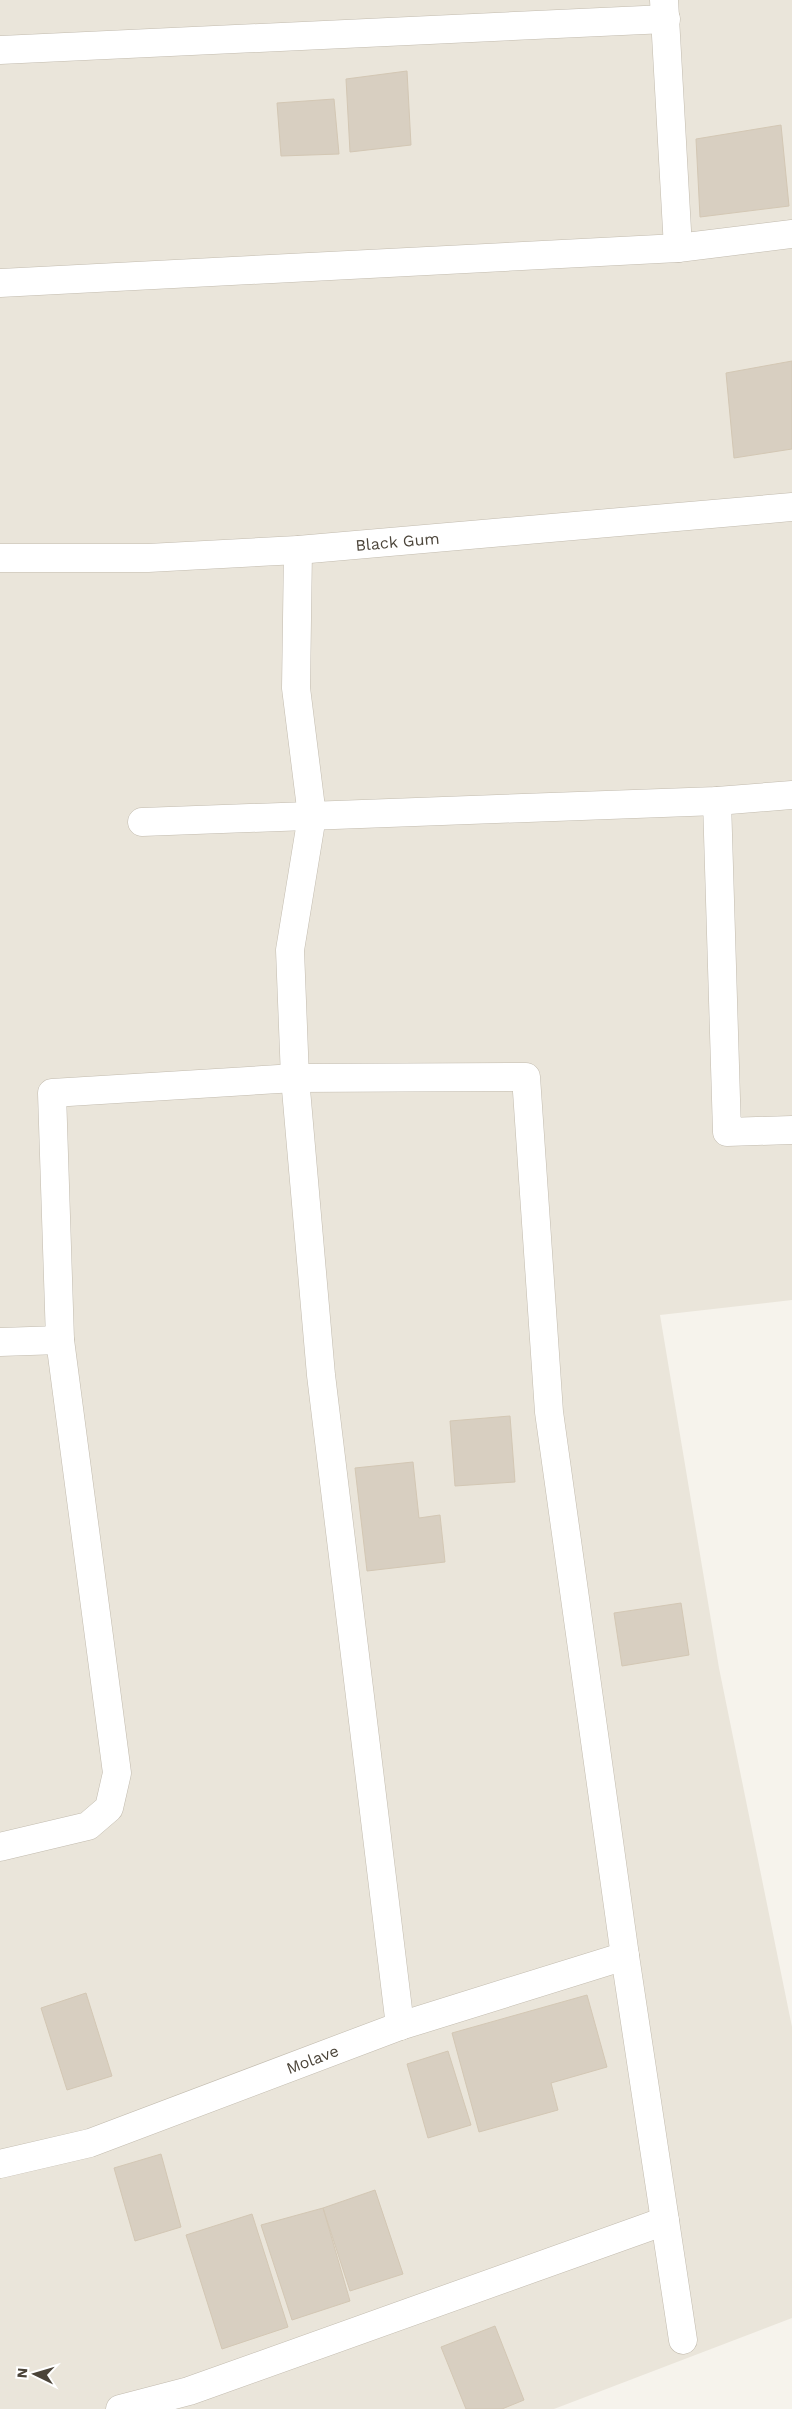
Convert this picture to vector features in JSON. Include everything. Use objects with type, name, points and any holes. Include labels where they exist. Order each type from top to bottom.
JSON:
[{"type":"street","points":[[0,50],[665,10],[678,248]]},
{"type":"street","points":[[0,283],[678,248],[792,234]]},
{"type":"street","name":"Black Gum","points":[[0,558],[148,558],[298,550],[792,507]]},
{"type":"street","points":[[298,550],[296,688],[312,816],[290,950],[295,1078],[322,1375],[400,2026]]},
{"type":"street","points":[[142,822],[717,801],[792,795]]},
{"type":"street","points":[[717,801],[727,1132],[792,1130]]},
{"type":"street","points":[[0,1847],[88,1826],[109,1808],[116,1773],[60,1340],[52,1093],[295,1078],[526,1077],[549,1412],[625,1956],[683,2340]]},
{"type":"street","points":[[0,1342],[60,1340]]},
{"type":"street","name":"Molave","points":[[0,2164],[90,2143],[400,2026],[625,1956]]},
{"type":"street","points":[[120,2409],[189,2391],[665,2221]]},
{"type":"shaded area","points":[[0,0],[792,0],[792,1300],[660,1315],[719,1668],[792,2027],[792,2318],[554,2409],[0,2409]]},
{"type":"building","points":[[407,71],[411,145],[350,152],[346,79]]},
{"type":"building","points":[[334,99],[339,154],[281,156],[277,103]]},
{"type":"building","points":[[781,125],[789,206],[700,217],[696,139]]},
{"type":"building","points":[[792,361],[792,449],[734,458],[726,373]]},
{"type":"building","points":[[510,1416],[515,1482],[455,1486],[450,1421]]},
{"type":"building","points":[[413,1462],[419,1518],[440,1515],[445,1562],[367,1571],[355,1468]]},
{"type":"building","points":[[681,1603],[689,1655],[622,1666],[614,1613]]},
{"type":"building","points":[[86,1993],[112,2076],[67,2090],[41,2008]]},
{"type":"building","points":[[587,1995],[607,2067],[551,2083],[558,2110],[479,2132],[452,2033]]},
{"type":"building","points":[[448,2051],[471,2125],[428,2138],[407,2064]]},
{"type":"building","points":[[161,2154],[181,2227],[135,2241],[114,2168]]},
{"type":"building","points":[[375,2190],[403,2274],[350,2291],[323,2208]]},
{"type":"building","points":[[323,2208],[350,2301],[292,2320],[261,2225]]},
{"type":"building","points":[[252,2214],[288,2327],[222,2349],[186,2235]]},
{"type":"building","points":[[495,2326],[524,2400],[502,2409],[466,2409],[441,2347]]}]
